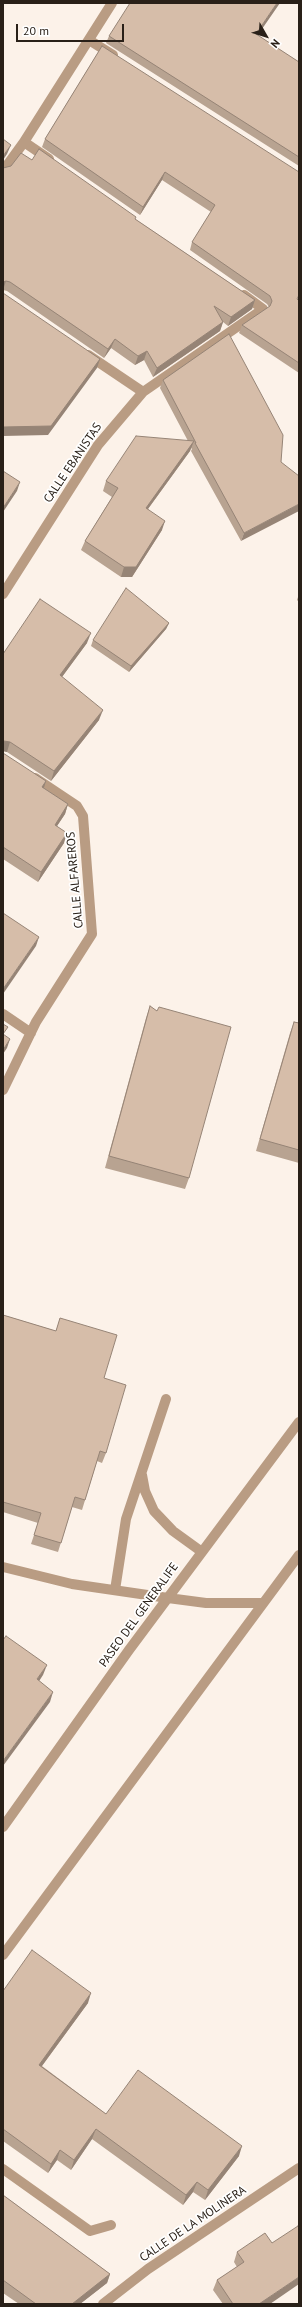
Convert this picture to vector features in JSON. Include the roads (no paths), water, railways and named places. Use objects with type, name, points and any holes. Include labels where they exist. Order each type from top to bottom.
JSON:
[{"type":"street","points":[[3,171],[24,142],[112,3]]},
{"type":"street","points":[[89,40],[122,61]]},
{"type":"street","points":[[24,142],[56,165]]},
{"type":"street","name":"CALLE EBANISTAS","points":[[3,594],[98,446],[143,392],[263,308],[237,290]]},
{"type":"street","points":[[79,348],[143,392]]},
{"type":"street","name":"CALLE ALFAREROS","points":[[3,1090],[31,1033],[92,934],[83,816],[77,806],[28,773]]},
{"type":"street","points":[[3,1014],[31,1033]]},
{"type":"street","points":[[115,1590],[126,1520],[166,1399]]},
{"type":"street","name":"PASEO DEL GENERALIFE","points":[[3,1827],[168,1598],[299,1422]]},
{"type":"street","points":[[142,1475],[145,1491],[154,1511],[173,1531],[202,1552]]},
{"type":"street","points":[[3,1955],[299,1555]]},
{"type":"street","points":[[3,1567],[72,1584],[168,1598],[206,1603],[263,1604]]},
{"type":"street","name":"CALLE DE LA MOLINERA","points":[[103,2304],[148,2269],[299,2168]]},
{"type":"street","points":[[3,2169],[90,2231],[111,2225]]}]
